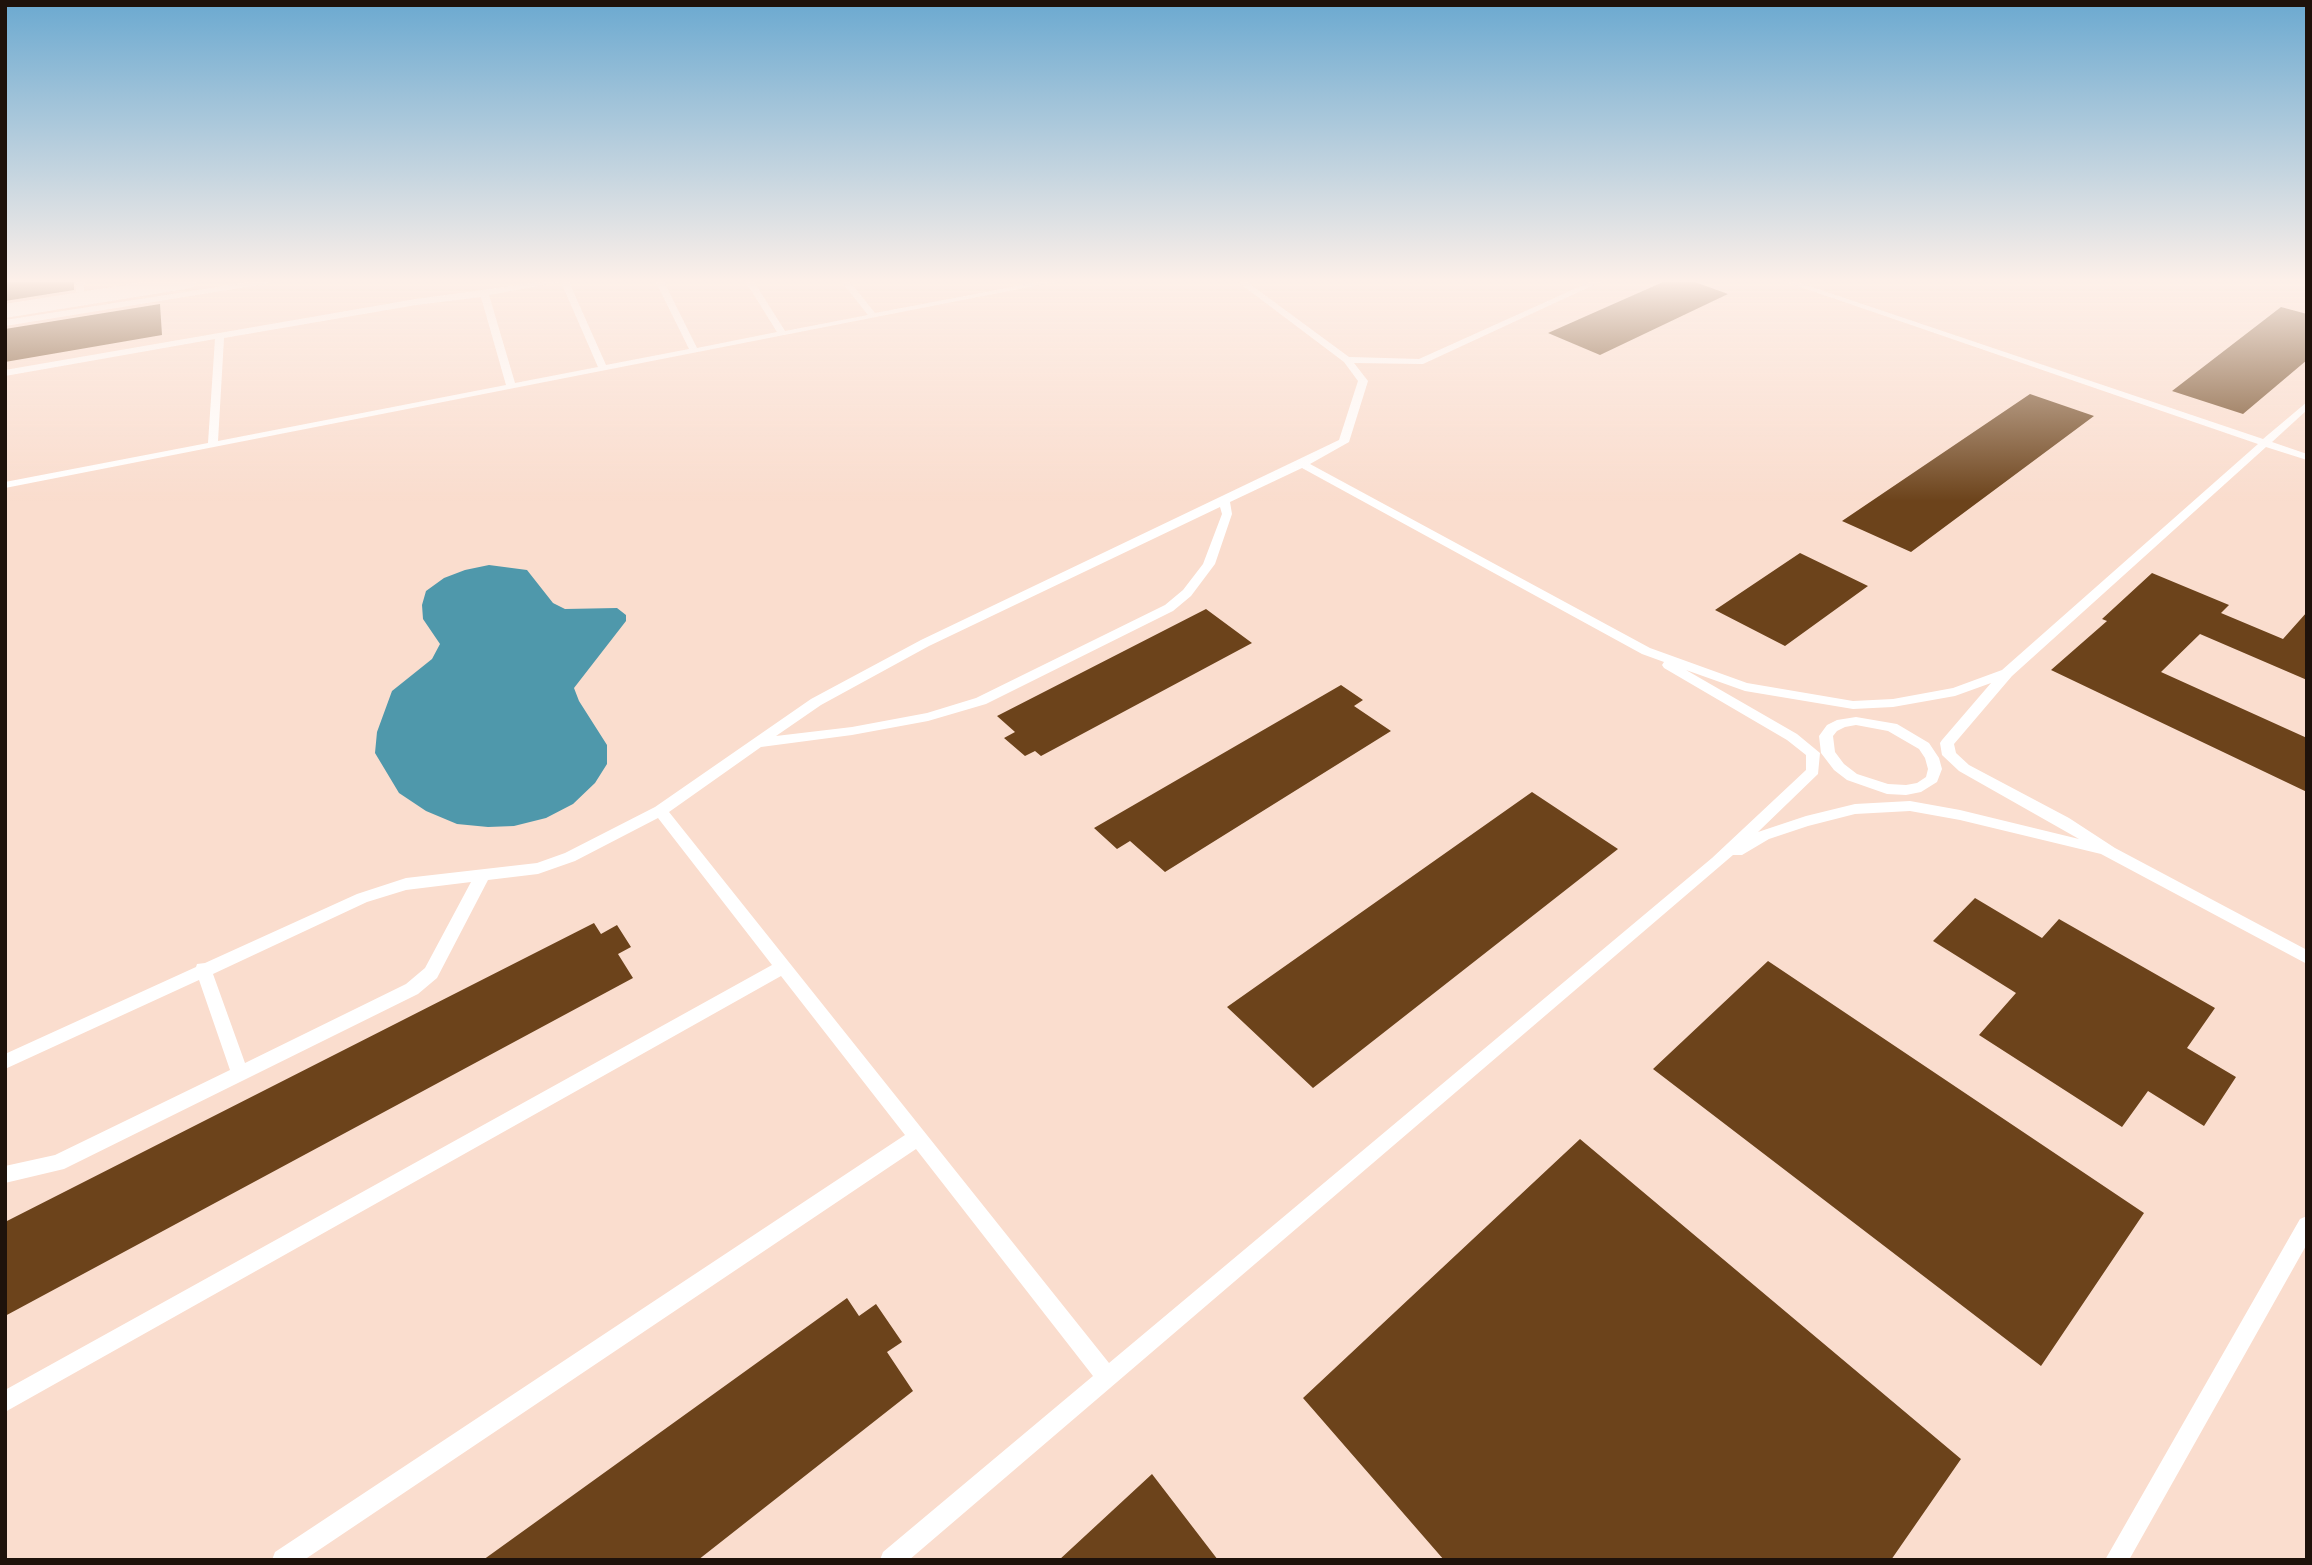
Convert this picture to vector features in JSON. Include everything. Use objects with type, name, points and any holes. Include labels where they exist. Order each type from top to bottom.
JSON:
[{"type":"lane","points":[[5,373],[109,355]]},
{"type":"lane","points":[[213,445],[219,355]]},
{"type":"lane","points":[[502,355],[511,387]]},
{"type":"lane","points":[[597,355],[603,369]]},
{"type":"lane","points":[[5,485],[674,355]]},
{"type":"lane","points":[[5,1062],[362,898],[406,884],[538,868],[570,857],[660,811],[816,702],[925,643],[1303,464],[1344,442],[1363,380],[1340,355]]},
{"type":"lane","points":[[1347,360],[1420,362],[1435,355]]},
{"type":"lane","points":[[2005,355],[2307,457]]},
{"type":"lane","points":[[1949,755],[1947,743],[2007,673],[2307,405]]},
{"type":"lane","points":[[891,1560],[1717,862],[1813,771],[1820,753],[1826,736],[1832,728],[1842,723],[1860,721],[1892,727],[1909,735],[1929,753],[1935,769],[1931,779],[1921,787],[1900,790],[1869,784],[1853,777],[1820,753],[1646,651],[1303,464]]},
{"type":"lane","points":[[758,743],[852,731],[928,717],[981,701],[1169,608],[1187,593],[1209,564],[1227,514],[1224,501]]},
{"type":"lane","points":[[1646,651],[1745,687],[1853,705],[1893,703],[1955,692],[2007,673]]},
{"type":"lane","points":[[1853,705],[1860,721]]},
{"type":"lane","points":[[1929,753],[1949,755],[1964,768],[2064,822],[2110,852],[2307,958]]},
{"type":"lane","points":[[1900,790],[1910,806]]},
{"type":"lane","points":[[1717,862],[1764,835],[1805,821],[1855,809],[1910,806],[2007,826],[2110,852]]},
{"type":"lane","points":[[660,811],[1107,1377]]},
{"type":"lane","points":[[5,1175],[58,1163],[412,989],[430,972],[481,876]]},
{"type":"lane","points":[[5,1402],[783,967]]},
{"type":"lane","points":[[203,969],[240,1074]]},
{"type":"lane","points":[[283,1560],[918,1137]]},
{"type":"lane","points":[[2116,1560],[2307,1225]]},
{"type":"water","points":[[489,565],[527,570],[553,603],[565,609],[617,608],[626,615],[626,621],[574,688],[579,701],[607,745],[607,764],[595,783],[573,804],[546,818],[514,826],[457,824],[426,811],[399,793],[375,753],[377,732],[392,691],[432,659],[440,644],[423,619],[422,605],[426,591],[444,578]]},
{"type":"building","points":[[5,355],[46,355],[5,362]]},
{"type":"building","points":[[2219,355],[2307,355],[2307,360],[2243,414],[2172,391]]},
{"type":"building","points":[[2030,394],[2094,416],[1911,552],[1842,521]]},
{"type":"building","points":[[1800,553],[1868,586],[1785,646],[1715,610]]},
{"type":"building","points":[[2152,573],[2229,605],[2221,613],[2283,639],[2307,612],[2307,680],[2200,634],[2161,672],[2307,738],[2307,792],[2051,670],[2107,621],[2102,619]]},
{"type":"building","points":[[1206,609],[1252,643],[1041,756],[1035,751],[1025,756],[1004,738],[1015,732],[997,716]]},
{"type":"building","points":[[1341,685],[1363,700],[1354,706],[1391,731],[1165,872],[1130,841],[1117,849],[1094,828]]},
{"type":"building","points":[[1532,792],[1618,849],[1313,1088],[1227,1007]]},
{"type":"building","points":[[1975,898],[2042,938],[2059,919],[2215,1008],[2187,1048],[2236,1077],[2204,1126],[2148,1091],[2122,1127],[1979,1035],[2016,993],[1933,941]]},
{"type":"building","points":[[594,923],[601,934],[617,925],[631,947],[618,954],[633,978],[5,1316],[5,1222]]},
{"type":"building","points":[[1768,961],[2144,1213],[2041,1366],[1653,1069]]},
{"type":"building","points":[[1580,1139],[1961,1459],[1891,1560],[1444,1560],[1303,1398]]},
{"type":"building","points":[[847,1298],[859,1316],[876,1304],[902,1342],[887,1352],[913,1391],[698,1560],[483,1560]]},
{"type":"building","points":[[1152,1474],[1218,1560],[1059,1560]]}]
